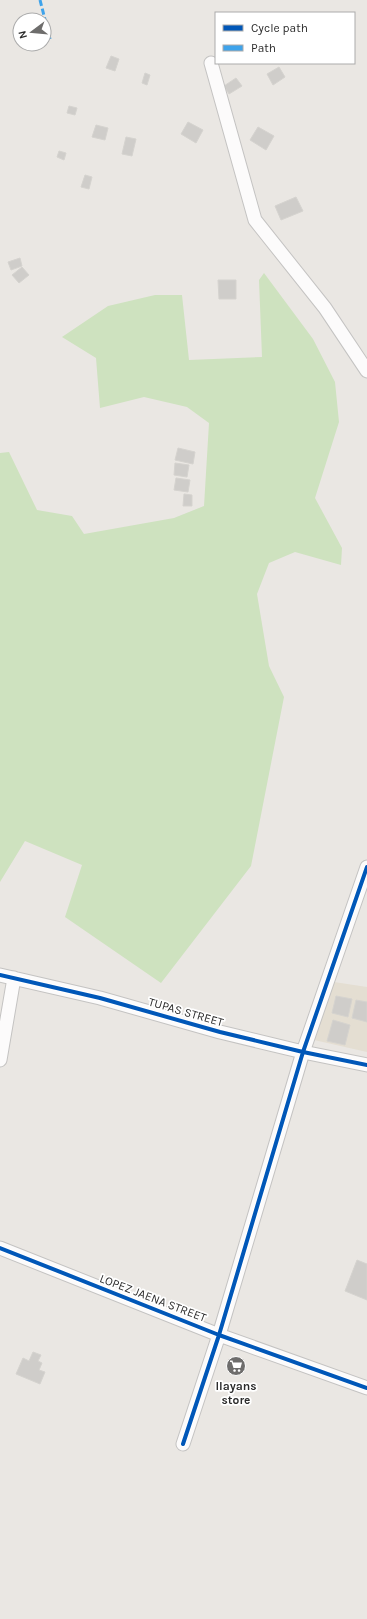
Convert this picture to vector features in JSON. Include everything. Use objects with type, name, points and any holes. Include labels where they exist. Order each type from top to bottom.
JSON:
[{"type":"street","points":[[211,63],[255,220],[325,308],[367,371]]},
{"type":"street","points":[[183,1444],[219,1335],[303,1052],[367,867]]},
{"type":"street","name":"TUPAS STREET","points":[[0,975],[100,998],[220,1032],[303,1052],[367,1065]]},
{"type":"street","points":[[0,1060],[14,978]]},
{"type":"street","name":"LOPEZ JAENA STREET","points":[[0,1248],[219,1335],[367,1388]]},
{"type":"shaded area","points":[[334,982],[367,987],[367,1052],[314,1040]]},
{"type":"green space","points":[[264,273],[313,339],[335,382],[339,422],[315,498],[342,548],[341,565],[295,552],[269,563],[257,594],[269,666],[284,697],[251,866],[161,983],[65,917],[82,865],[25,841],[0,882],[0,453],[9,452],[37,510],[72,516],[84,534],[174,518],[204,506],[209,423],[187,407],[144,397],[100,408],[96,358],[62,337],[108,306],[155,295],[182,295],[189,360],[262,357],[259,280]]},
{"type":"building","points":[[111,56],[119,59],[115,71],[106,68]]},
{"type":"building","points":[[279,67],[285,77],[273,85],[267,74]]},
{"type":"building","points":[[145,73],[150,75],[147,85],[142,83]]},
{"type":"building","points":[[236,78],[242,86],[229,94],[224,86]]},
{"type":"building","points":[[69,106],[77,108],[75,115],[67,113]]},
{"type":"building","points":[[188,122],[203,130],[196,143],[181,134]]},
{"type":"building","points":[[96,125],[108,128],[105,140],[92,137]]},
{"type":"building","points":[[258,127],[274,136],[266,150],[250,140]]},
{"type":"building","points":[[126,137],[136,139],[132,156],[122,154]]},
{"type":"building","points":[[59,151],[66,153],[64,160],[57,157]]},
{"type":"building","points":[[85,175],[92,177],[89,189],[81,187]]},
{"type":"building","points":[[296,197],[303,211],[281,220],[275,206]]},
{"type":"building","points":[[20,258],[22,266],[11,270],[8,262]]},
{"type":"building","points":[[22,267],[29,275],[19,283],[12,275]]},
{"type":"building","points":[[218,280],[236,280],[236,299],[219,299]]},
{"type":"building","points":[[178,448],[195,452],[193,464],[175,460]]},
{"type":"building","points":[[175,463],[189,465],[187,477],[174,475]]},
{"type":"building","points":[[176,478],[190,480],[188,492],[174,490]]},
{"type":"building","points":[[184,494],[192,495],[192,506],[183,506]]},
{"type":"building","points":[[336,996],[352,999],[348,1017],[332,1013]]},
{"type":"building","points":[[356,1000],[367,1002],[367,1022],[352,1018]]},
{"type":"building","points":[[333,1020],[350,1025],[345,1045],[327,1041]]},
{"type":"building","points":[[357,1260],[367,1264],[367,1300],[345,1291]]},
{"type":"building","points":[[33,1352],[41,1355],[38,1361],[42,1363],[39,1370],[45,1372],[40,1384],[16,1374],[23,1358],[29,1361]]},
{"type":"marked path","points":[[40,0],[43,12]]},
{"type":"cycle path","points":[[183,1444],[219,1335],[303,1052],[367,867]]},
{"type":"cycle path","points":[[0,975],[100,998],[220,1032],[303,1052],[367,1065]]},
{"type":"cycle path","points":[[0,1248],[219,1335],[367,1388]]},
{"type":"place","name":"Ilayans store","points":[[236,1366]]}]
